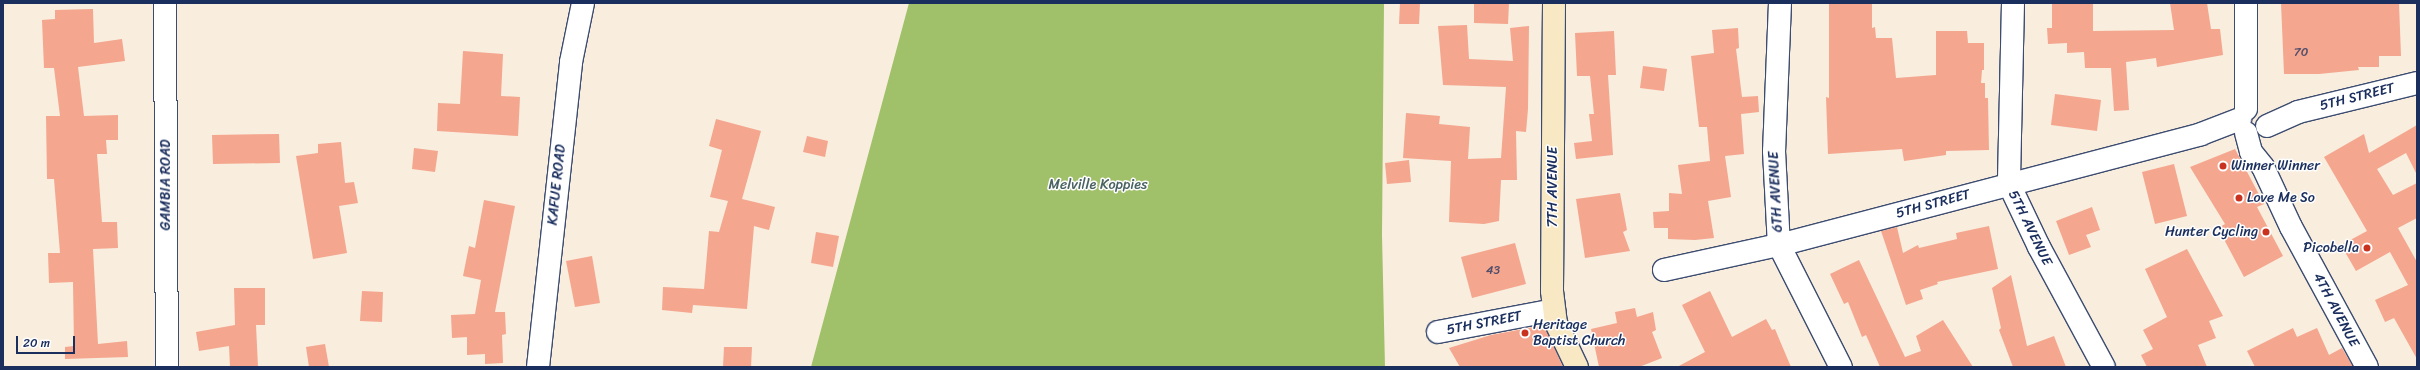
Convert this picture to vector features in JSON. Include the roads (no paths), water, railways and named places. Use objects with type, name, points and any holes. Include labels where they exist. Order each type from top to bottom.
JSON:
[{"type":"street","name":"GAMBIA ROAD","points":[[165,3],[167,367]]},
{"type":"street","name":"KAFUE ROAD","points":[[538,367],[571,62],[583,3]]},
{"type":"street","name":"7TH AVENUE","points":[[1554,3],[1554,310],[1560,335],[1577,367]]},
{"type":"street","name":"6TH AVENUE","points":[[1780,3],[1774,151],[1779,245],[1841,367]]},
{"type":"street","name":"5TH AVENUE","points":[[2014,3],[2009,184],[2039,247],[2104,367]]},
{"type":"street","name":"4TH AVENUE","points":[[2246,3],[2247,69],[2252,121],[2252,152],[2263,167],[2291,227],[2366,367]]},
{"type":"street","name":"5TH STREET","points":[[1664,270],[1779,245],[2252,121],[2298,112],[2417,83]]},
{"type":"street","name":"5TH STREET","points":[[1438,332],[1554,310]]},
{"type":"place","name":"Winner Winner","points":[[2223,166]]},
{"type":"place","name":"Love Me So","points":[[2239,198]]},
{"type":"place","name":"Hunter Cycling","points":[[2266,232]]},
{"type":"place","name":"Picobella","points":[[2367,248]]},
{"type":"place","name":"Heritage Baptist Church","points":[[1525,333]]},
{"type":"park label","name":"Melville Koppies","points":[[1098,185]]}]
